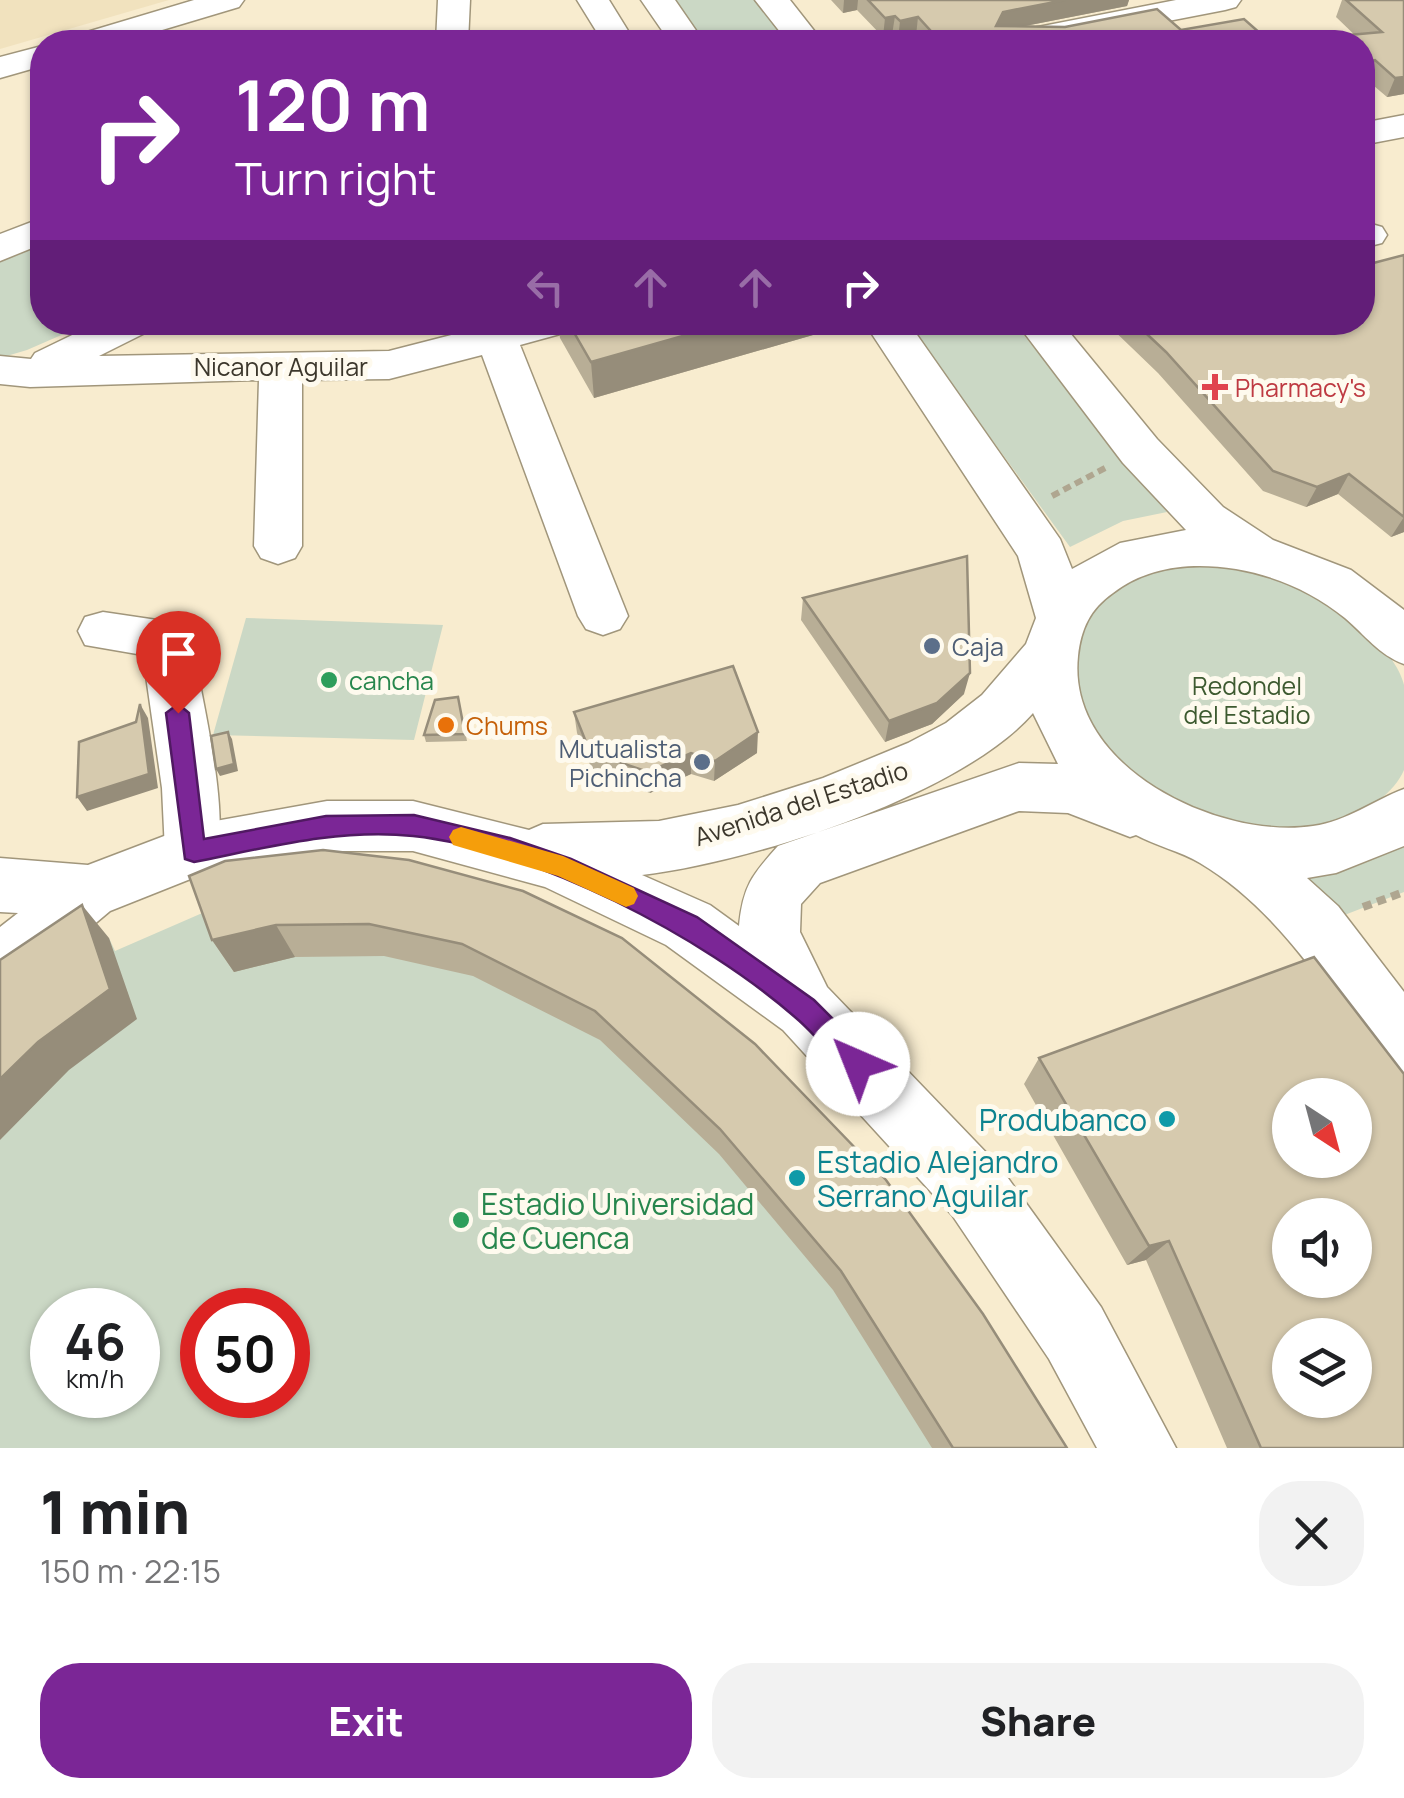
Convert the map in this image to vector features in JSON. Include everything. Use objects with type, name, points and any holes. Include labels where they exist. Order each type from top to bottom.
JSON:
[{"type":"main road","points":[[658,0],[679,30]]},
{"type":"main road","points":[[772,0],[796,30]]},
{"type":"main road","points":[[894,335],[1042,552],[1055,636],[1052,700],[1075,746],[1114,790],[1272,884],[1316,926],[1404,1043]]},
{"type":"main road","points":[[1047,335],[1140,451],[1206,520],[1258,554]]},
{"type":"main road","points":[[1055,636],[1084,586],[1119,564],[1160,551],[1208,547],[1258,554],[1324,578],[1370,608],[1404,642]]},
{"type":"main road","points":[[1324,578],[1404,578]]},
{"type":"main road","name":"Avenida del Estadio","points":[[510,848],[598,852],[660,847],[736,830],[893,776],[918,766],[992,721],[1055,636]]},
{"type":"main road","name":"Avenida del Estadio","points":[[805,1008],[768,933],[772,896],[798,864],[1019,786],[1070,789],[1195,836]]},
{"type":"main road","points":[[1195,836],[1280,855],[1334,850],[1381,832],[1404,814]]},
{"type":"main road","name":"Avenida del Estadio","points":[[0,965],[89,892],[194,851],[344,826],[414,826],[510,848],[563,866],[688,925],[805,1008],[976,1192],[1074,1333],[1138,1448]]},
{"type":"main road","points":[[0,885],[89,892]]},
{"type":"street","points":[[128,30],[228,0]]},
{"type":"street","points":[[453,30],[454,0]]},
{"type":"street","points":[[560,0],[577,30]]},
{"type":"street","points":[[593,0],[612,30]]},
{"type":"street","points":[[1073,30],[1226,0]]},
{"type":"street","points":[[0,68],[30,59]]},
{"type":"street","points":[[1375,132],[1404,126]]},
{"type":"street","points":[[0,250],[30,236]]},
{"type":"street","points":[[10,377],[105,335]]},
{"type":"street","points":[[140,335],[144,346],[158,358],[182,366]]},
{"type":"street","name":"Nicanor Aguilar","points":[[10,377],[182,366],[389,365],[508,335]]},
{"type":"street","points":[[497,338],[603,616]]},
{"type":"street","points":[[278,546],[281,367]]},
{"type":"street","points":[[104,631],[166,638],[189,788],[194,851]]},
{"type":"shaded area","points":[[0,0],[169,0],[66,30],[30,30],[30,40],[0,49]]},
{"type":"green space","points":[[673,0],[756,0],[782,30],[697,30]]},
{"type":"green space","points":[[30,240],[30,335],[61,335],[0,358],[0,254]]},
{"type":"green space","points":[[916,335],[1024,335],[1167,512],[1123,521],[1070,547]]},
{"type":"green space","name":"Redondel del Estadio","points":[[1195,564],[1244,570],[1311,592],[1351,617],[1385,651],[1404,685],[1404,770],[1380,799],[1347,818],[1307,830],[1265,832],[1231,827],[1160,797],[1128,774],[1102,746],[1083,715],[1074,681],[1077,644],[1085,623],[1098,603],[1129,581]]},
{"type":"green space","name":"cancha","points":[[246,618],[443,625],[414,740],[213,735]]},
{"type":"green space","points":[[1404,814],[1404,892],[1316,926],[1280,855]]},
{"type":"green space","points":[[246,894],[531,924],[1040,1448],[0,1448],[0,1013],[109,938],[115,951]]},
{"type":"building","points":[[868,0],[1065,0],[1003,12],[996,26],[1065,27],[1157,9],[1181,30],[930,30],[918,17],[900,21],[895,16],[885,18]]},
{"type":"building","points":[[1346,0],[1404,0],[1404,77],[1395,78],[1375,60],[1375,33],[1382,32]]},
{"type":"building","points":[[1244,19],[1256,30],[1181,30]]},
{"type":"building","points":[[1404,255],[1404,517],[1349,474],[1317,487],[1273,471],[1148,335],[1375,335],[1375,263]]},
{"type":"building","points":[[575,335],[686,335],[591,362]]},
{"type":"building","points":[[967,556],[970,673],[937,703],[889,721],[803,598]]},
{"type":"building","points":[[733,666],[758,732],[715,761],[691,753],[648,772],[590,752],[574,712]]},
{"type":"building","points":[[458,697],[465,734],[424,735],[435,700]]},
{"type":"building","points":[[140,704],[149,774],[77,797],[79,742],[136,722]]},
{"type":"building","points":[[228,732],[234,764],[216,769],[211,736]]},
{"type":"building","name":"Estadio Alejandro Serrano Aguilar","points":[[323,850],[409,860],[523,891],[622,938],[755,1044],[886,1180],[983,1314],[1067,1448],[953,1448],[841,1271],[720,1129],[595,1011],[462,944],[369,924],[276,925],[212,940],[189,876],[225,861]]},
{"type":"building","points":[[82,905],[110,989],[38,1042],[0,1079],[0,960]]},
{"type":"building","points":[[1314,957],[1404,1074],[1404,1448],[1261,1448],[1169,1241],[1149,1246],[1039,1058]]},
{"type":"slow traffic","points":[[461,837],[563,866],[626,896]]},
{"type":"place","name":"Pharmacy's","points":[[1215,387]]},
{"type":"place","name":"Caja","points":[[932,646]]},
{"type":"place","name":"cancha","points":[[329,680]]},
{"type":"place","name":"Chums","points":[[446,725]]},
{"type":"place","name":"Mutualista Pichincha","points":[[702,762]]},
{"type":"place","name":"Produbanco","points":[[1167,1119]]},
{"type":"place","name":"Estadio Alejandro Serrano Aguilar","points":[[797,1178]]},
{"type":"place","name":"Estadio Universidad de Cuenca","points":[[461,1220]]},
{"type":"route","points":[[178,713],[194,851],[326,826],[414,826],[510,848],[563,866],[688,925],[805,1008],[858,1064]]}]
